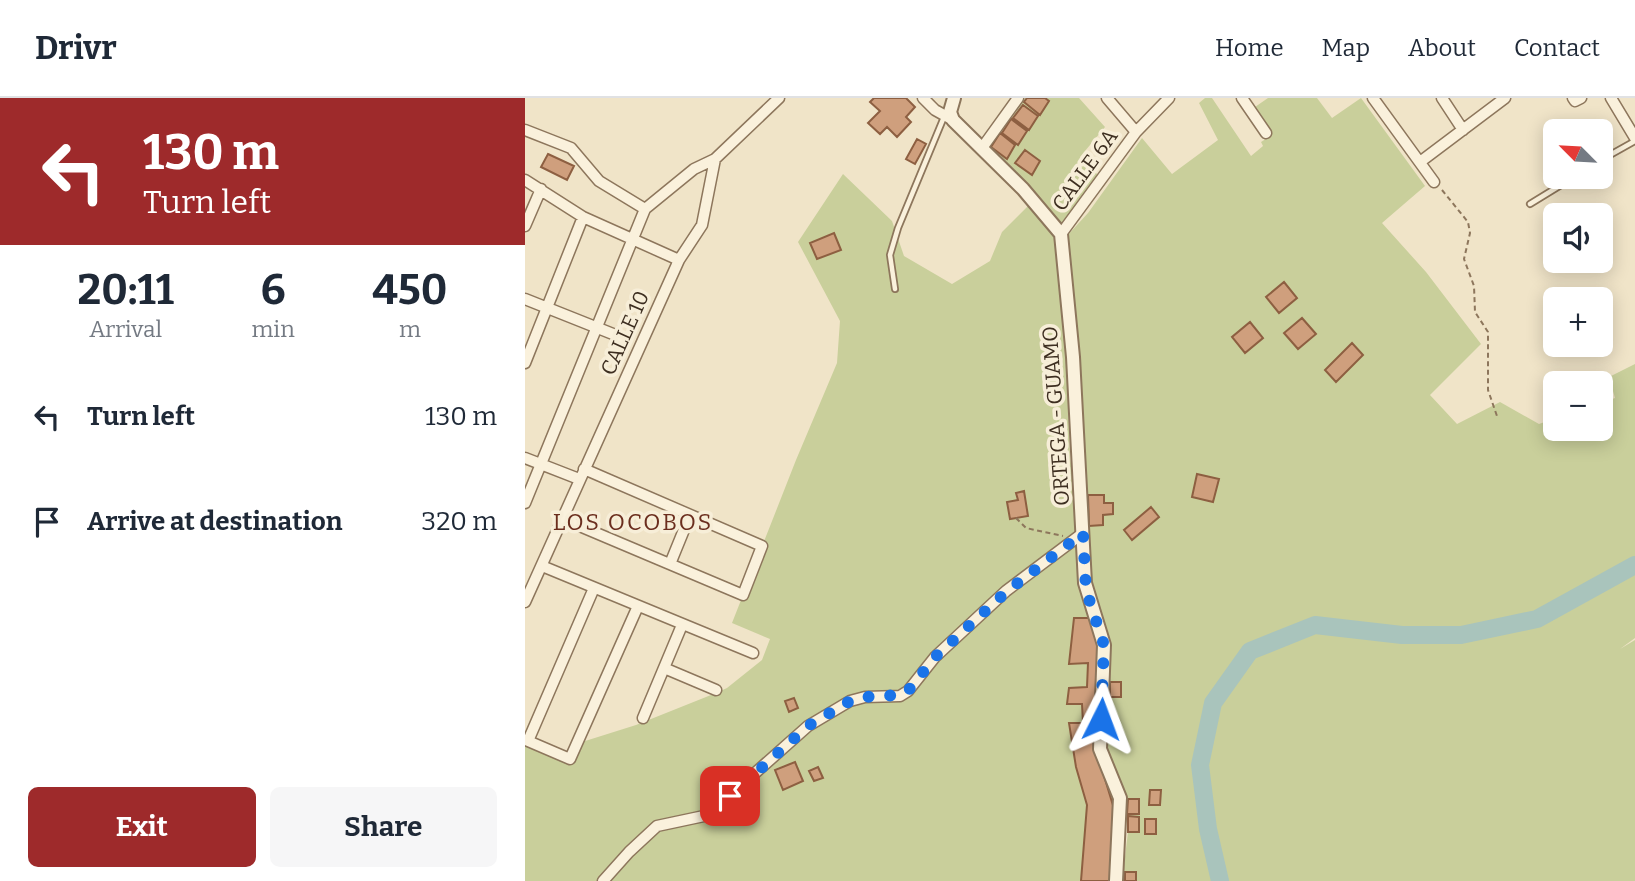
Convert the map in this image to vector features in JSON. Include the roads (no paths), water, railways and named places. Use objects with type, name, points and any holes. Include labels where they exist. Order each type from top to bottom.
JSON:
[{"type":"street","points":[[525,503],[645,209],[694,169],[715,159],[779,98]]},
{"type":"street","points":[[923,98],[949,118],[1023,188],[1061,234]]},
{"type":"street","points":[[949,118],[954,98]]},
{"type":"street","points":[[982,148],[1018,98]]},
{"type":"street","points":[[1107,98],[1136,132]]},
{"type":"street","points":[[1243,98],[1266,133]]},
{"type":"street","points":[[1373,98],[1434,182]]},
{"type":"street","points":[[1442,98],[1463,130]]},
{"type":"street","points":[[1420,162],[1505,98]]},
{"type":"street","points":[[1573,98],[1575,101],[1581,98]]},
{"type":"street","points":[[1611,98],[1635,139]]},
{"type":"street","name":"CALLE 6A","points":[[1061,234],[1161,100]]},
{"type":"street","points":[[525,130],[571,148],[599,181],[645,209]]},
{"type":"street","name":"CALLE 10","points":[[525,602],[679,260],[702,225],[715,159]]},
{"type":"street","points":[[525,180],[583,217],[679,260]]},
{"type":"street","points":[[525,226],[541,189]]},
{"type":"street","points":[[525,363],[583,217]]},
{"type":"street","name":"ORTEGA - GUAMO","points":[[1061,234],[1073,357],[1079,536],[1086,590],[1104,645],[1100,749],[1120,798],[1116,881]]},
{"type":"street","points":[[525,299],[623,338]]},
{"type":"street","points":[[525,458],[581,474],[762,546],[743,594],[563,519]]},
{"type":"street","points":[[670,564],[689,515]]},
{"type":"street","points":[[603,881],[657,826],[710,813],[808,726],[850,701],[865,697],[900,695],[908,691],[935,657],[1006,592],[1079,536]]},
{"type":"street","points":[[542,566],[753,653]]},
{"type":"street","points":[[594,588],[528,740],[570,759],[638,606]]},
{"type":"street","points":[[643,718],[682,625]]},
{"type":"street","points":[[664,668],[716,690]]},
{"type":"lane","points":[[895,289],[890,255],[895,237],[949,118]]},
{"type":"lane","points":[[1613,153],[1635,139]]},
{"type":"lane","points":[[1530,204],[1554,189]]},
{"type":"waterway","points":[[1220,881],[1208,829],[1200,765],[1213,703],[1250,651],[1315,625],[1402,635],[1461,635],[1537,619],[1635,565]]},
{"type":"district","name":"LOS OCOBOS","points":[[633,522]]}]
